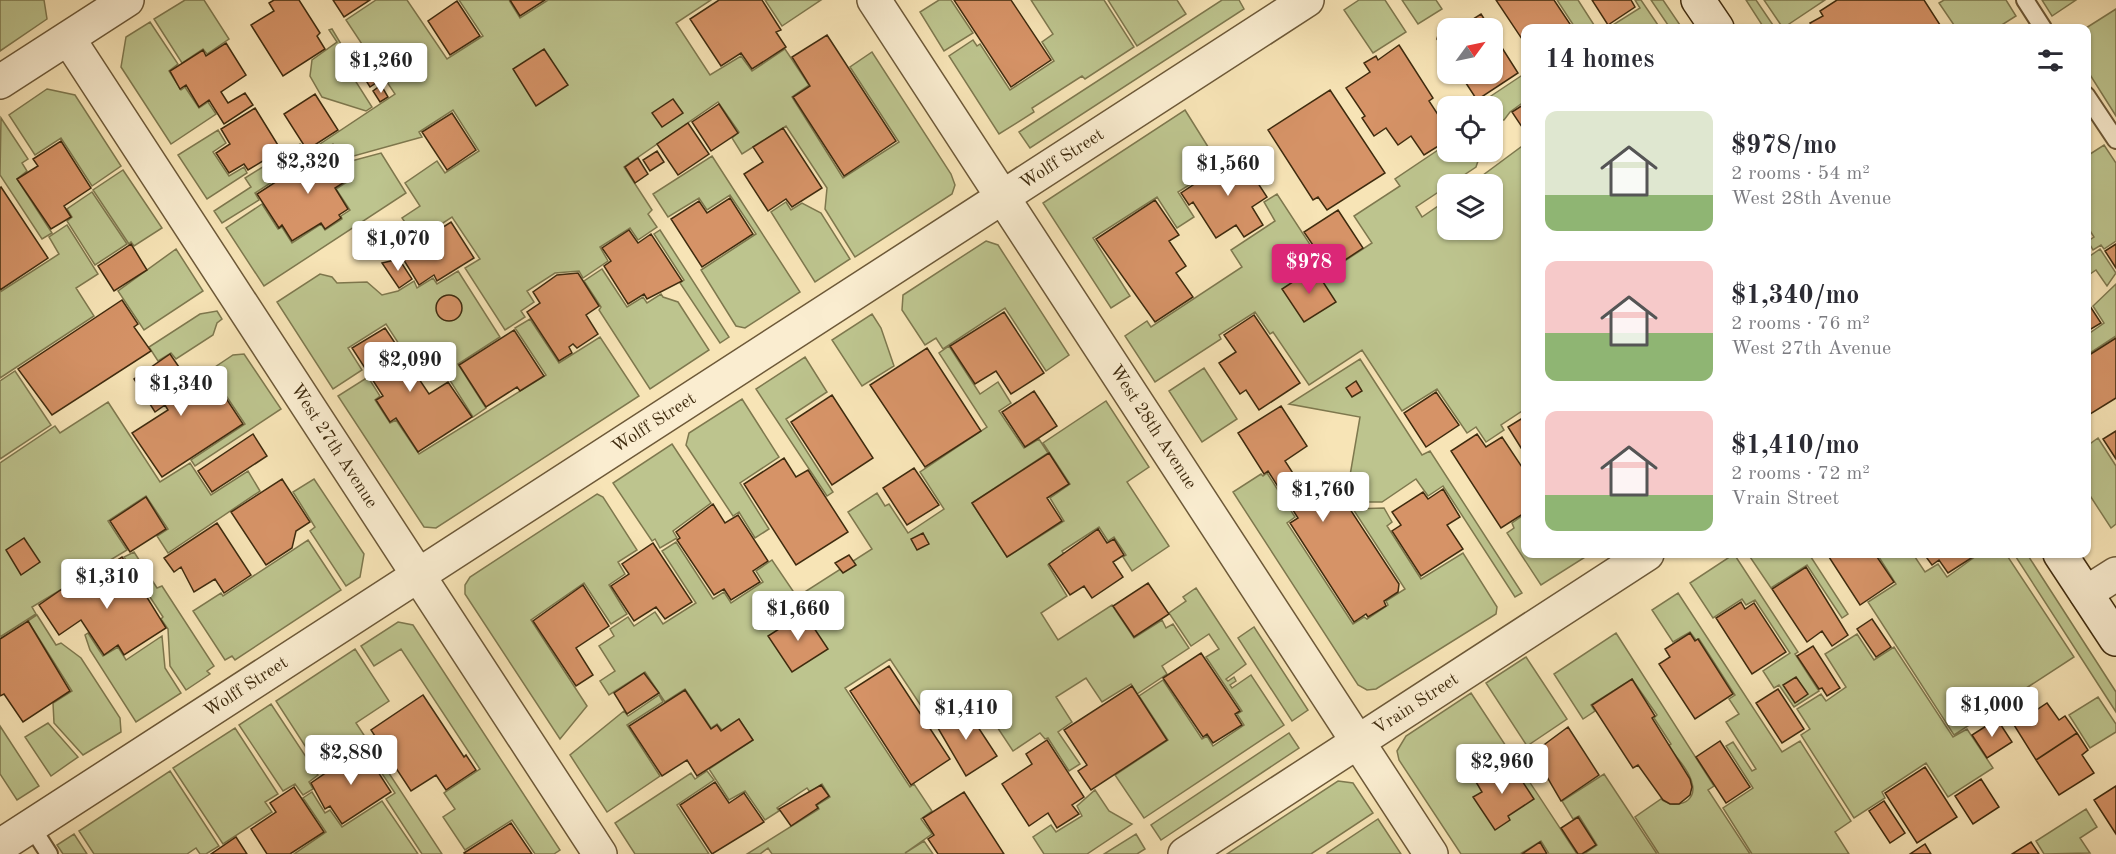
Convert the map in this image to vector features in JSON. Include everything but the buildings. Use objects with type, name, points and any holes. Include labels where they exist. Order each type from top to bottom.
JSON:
[{"type":"street","points":[[0,82],[127,0]]},
{"type":"street","name":"West 28th Avenue","points":[[874,0],[1431,854]]},
{"type":"street","name":"Wolff Street","points":[[0,846],[1308,0]]},
{"type":"street","points":[[1698,0],[1714,24]]},
{"type":"street","name":"West 27th Avenue","points":[[68,38],[418,575],[592,851]]},
{"type":"street","name":"Vrain Street","points":[[1185,854],[1641,558]]},
{"type":"street","points":[[2063,558],[2116,639]]},
{"type":"street","points":[[2086,593],[2116,574]]},
{"type":"lane","points":[[2025,0],[2040,24]]},
{"type":"lane","points":[[2091,102],[2116,140]]},
{"type":"lane","points":[[31,826],[49,854]]},
{"type":"green space","points":[[0,0],[44,0],[47,19],[0,51]]},
{"type":"green space","points":[[185,0],[204,0],[229,39],[207,54],[203,49],[182,63],[154,19]]},
{"type":"green space","points":[[376,0],[407,0],[447,59],[483,36],[459,0],[509,0],[520,18],[548,0],[711,0],[676,23],[710,75],[741,56],[752,71],[785,49],[809,85],[792,97],[843,178],[899,142],[850,67],[872,52],[951,174],[955,185],[952,194],[855,257],[825,209],[827,188],[786,126],[742,154],[732,138],[739,132],[718,102],[624,167],[652,210],[648,214],[657,227],[638,240],[630,228],[600,247],[608,261],[583,278],[579,271],[555,273],[527,291],[534,302],[521,311],[525,317],[505,330],[465,268],[480,259],[452,217],[417,240],[402,218],[420,206],[405,183],[437,161],[445,173],[479,151],[453,110],[419,132],[422,137],[343,159],[333,144],[311,158],[308,152],[395,94],[346,20]]},
{"type":"green space","points":[[765,0],[821,0],[782,26]]},
{"type":"green space","points":[[939,0],[951,0],[973,33],[944,51],[920,12]]},
{"type":"green space","points":[[1031,0],[1104,0],[1134,47],[1085,79],[1082,76],[1032,108],[1034,112],[999,134],[949,56],[973,40],[977,46],[980,44],[1010,90],[1054,61],[1042,42],[1053,34]]},
{"type":"green space","points":[[1108,0],[1177,0],[1186,14],[1137,46]]},
{"type":"green space","points":[[1222,0],[1239,0],[1244,9],[1030,148],[1019,132]]},
{"type":"green space","points":[[1359,0],[1385,0],[1406,32],[1373,53],[1344,10]]},
{"type":"green space","points":[[1402,0],[1436,0],[1442,9],[1418,24]]},
{"type":"green space","points":[[1557,0],[1578,0],[1593,24],[1573,24]]},
{"type":"green space","points":[[1635,0],[1641,0],[1657,24],[1614,24],[1640,8]]},
{"type":"green space","points":[[1651,0],[1663,0],[1679,24],[1667,24]]},
{"type":"green space","points":[[1746,0],[1756,0],[1772,24],[1761,24]]},
{"type":"green space","points":[[1764,0],[1825,0],[1789,24],[1780,24]]},
{"type":"green space","points":[[1944,0],[2006,0],[2016,16],[2003,24],[1953,24],[1939,3]]},
{"type":"green space","points":[[2042,0],[2076,0],[2052,16]]},
{"type":"green space","points":[[2116,9],[2116,116],[2091,76],[2091,25]]},
{"type":"green space","points":[[150,22],[178,64],[169,71],[181,90],[185,87],[199,108],[208,102],[216,114],[171,144],[121,67],[126,37]]},
{"type":"green space","points":[[332,29],[350,59],[344,63],[372,107],[366,111],[322,97],[310,76],[312,60],[337,42],[329,30]]},
{"type":"green space","points":[[1521,76],[1521,104],[1504,120],[1503,96],[1491,96]]},
{"type":"green space","points":[[47,89],[75,95],[121,166],[92,186],[61,138],[35,155],[9,115]]},
{"type":"green space","points":[[1185,110],[1210,150],[1208,173],[1178,192],[1194,217],[1177,228],[1157,197],[1093,238],[1130,296],[1111,308],[1043,203]]},
{"type":"green space","points":[[1,118],[28,159],[22,163],[27,171],[17,179],[52,233],[42,239],[0,175]]},
{"type":"green space","points":[[218,130],[226,143],[213,152],[229,176],[244,167],[247,173],[207,199],[178,155]]},
{"type":"green space","points":[[300,144],[309,158],[255,193],[259,200],[222,223],[214,211],[251,187],[245,178]]},
{"type":"green space","points":[[2104,145],[2116,163],[2116,241],[2104,249],[2101,245],[2093,250],[2091,246],[2091,239],[2094,237],[2091,232],[2091,153]]},
{"type":"green space","points":[[1521,147],[1521,412],[1501,425],[1504,430],[1486,442],[1476,427],[1467,433],[1437,389],[1402,411],[1362,350],[1309,385],[1273,332],[1270,334],[1255,312],[1219,335],[1221,339],[1155,382],[1125,336],[1147,321],[1151,327],[1242,267],[1231,250],[1275,221],[1264,202],[1277,194],[1328,272],[1372,243],[1354,216],[1400,186],[1395,179],[1437,151],[1437,162],[1478,162],[1476,167],[1466,174],[1437,174],[1437,193],[1416,207],[1422,217],[1437,207],[1437,240],[1503,240],[1503,174],[1484,174]]},
{"type":"green space","points":[[381,153],[406,193],[264,286],[226,228],[262,204],[278,229],[282,227],[292,243],[321,224],[325,230],[342,219],[341,216],[350,210],[336,189],[353,178],[344,163]]},
{"type":"green space","points":[[712,156],[800,292],[745,328],[736,326],[701,270],[756,234],[730,195],[707,210],[699,198],[668,217],[653,194]]},
{"type":"green space","points":[[123,170],[162,228],[134,246],[131,242],[129,244],[93,190]]},
{"type":"green space","points":[[92,192],[127,244],[95,265],[67,221],[72,217],[67,209]]},
{"type":"green space","points":[[786,202],[791,210],[802,203],[821,213],[850,259],[815,282],[771,212]]},
{"type":"green space","points":[[67,225],[98,274],[76,288],[94,316],[0,378],[0,292],[59,254],[49,237]]},
{"type":"green space","points":[[660,230],[729,337],[720,343],[680,283],[684,280],[654,234]]},
{"type":"green space","points":[[986,241],[998,245],[1069,355],[1046,371],[1005,308],[943,349],[936,338],[925,345],[902,310],[903,295]]},
{"type":"green space","points":[[176,249],[203,291],[144,330],[118,291]]},
{"type":"green space","points":[[2100,249],[2116,273],[2107,286],[2096,270],[2091,273],[2091,255]]},
{"type":"green space","points":[[602,269],[627,307],[643,297],[647,303],[661,294],[663,297],[678,302],[709,350],[650,389],[599,310],[601,307],[584,281]]},
{"type":"green space","points":[[458,271],[500,337],[458,364],[486,408],[473,417],[446,374],[449,372],[410,361],[386,324],[348,348],[362,370],[333,389],[277,302],[320,274],[332,277],[337,283],[367,282],[382,295],[398,291],[414,281],[417,288],[433,278],[437,284]]},
{"type":"green space","points":[[2116,284],[2116,336],[2091,352],[2091,332],[2104,323],[2093,306]]},
{"type":"green space","points":[[217,311],[222,319],[217,323],[213,335],[176,359],[171,353],[158,361],[149,347],[200,314]]},
{"type":"green space","points":[[872,314],[881,328],[894,366],[862,386],[832,340]]},
{"type":"green space","points":[[530,319],[559,363],[600,337],[639,396],[436,528],[424,527],[338,396],[368,377],[380,396],[375,400],[390,423],[396,420],[419,454],[546,375],[515,328]]},
{"type":"green space","points":[[949,346],[980,394],[998,382],[1011,403],[999,411],[1024,448],[1039,439],[1048,453],[972,503],[1007,557],[1064,521],[1050,498],[1070,484],[1043,443],[1106,401],[1149,467],[1127,482],[1169,546],[1132,571],[1123,557],[1126,555],[1114,537],[1108,541],[1099,527],[1062,551],[1064,554],[1048,565],[1067,596],[1041,613],[1058,640],[1112,605],[1134,638],[1162,620],[1166,628],[1173,624],[1189,648],[1162,666],[1167,674],[1137,694],[1131,684],[1102,702],[1086,678],[1056,697],[1072,722],[1058,732],[1080,764],[1069,771],[1048,738],[1045,739],[1040,733],[1013,751],[976,695],[933,724],[890,659],[845,688],[910,787],[914,784],[932,811],[921,819],[932,834],[905,853],[924,841],[933,854],[772,854],[768,848],[760,854],[747,854],[819,809],[817,805],[830,797],[822,784],[810,792],[807,788],[777,808],[779,811],[765,820],[745,791],[729,800],[709,769],[753,740],[739,719],[722,730],[717,724],[711,728],[685,689],[665,702],[645,672],[609,695],[600,681],[615,671],[599,646],[614,636],[610,629],[628,617],[634,626],[655,612],[663,624],[696,603],[662,551],[676,542],[713,599],[724,592],[731,603],[763,582],[756,571],[772,560],[797,597],[872,549],[848,512],[877,493],[885,506],[889,504],[908,533],[944,509],[920,472],[987,427],[939,353]]},
{"type":"green space","points":[[244,354],[281,409],[195,466],[191,460],[245,424],[215,379],[193,393],[191,383],[233,355]]},
{"type":"green space","points":[[805,357],[827,392],[786,419],[833,492],[827,496],[756,389]]},
{"type":"green space","points":[[1360,359],[1422,455],[1430,451],[1522,593],[1515,597],[1443,486],[1428,496],[1416,479],[1382,502],[1353,502],[1347,493],[1360,417],[1289,404]]},
{"type":"green space","points":[[1204,368],[1237,419],[1202,442],[1169,391]]},
{"type":"green space","points":[[15,371],[51,425],[0,459],[0,381]]},
{"type":"green space","points":[[742,399],[779,457],[740,483],[769,529],[755,538],[739,512],[733,516],[686,445],[689,433]]},
{"type":"green space","points":[[108,402],[160,482],[190,463],[211,495],[248,471],[260,491],[168,553],[157,536],[168,529],[146,496],[108,521],[127,550],[32,607],[36,614],[0,637],[0,463],[55,426],[60,433]]},
{"type":"green space","points":[[2098,438],[2116,466],[2116,524],[2111,528],[2091,497],[2091,443]]},
{"type":"green space","points":[[672,444],[711,503],[673,531],[677,538],[660,548],[655,539],[652,541],[613,483]]},
{"type":"green space","points":[[1267,473],[1295,517],[1287,523],[1353,624],[1364,617],[1367,619],[1388,605],[1386,601],[1405,589],[1353,509],[1384,508],[1392,522],[1387,526],[1421,579],[1463,553],[1497,607],[1496,614],[1376,689],[1367,690],[1358,685],[1233,492],[1261,474],[1263,476]]},
{"type":"green space","points":[[314,479],[364,554],[360,577],[346,586],[310,531],[315,527],[293,492]]},
{"type":"green space","points":[[597,494],[603,497],[637,550],[618,562],[625,574],[609,585],[627,614],[611,624],[584,583],[531,620],[587,706],[560,739],[465,594],[465,585],[470,577]]},
{"type":"green space","points":[[1521,517],[1521,554],[1507,533],[1514,528],[1512,523]]},
{"type":"green space","points":[[308,540],[341,590],[235,660],[232,656],[225,660],[193,611],[221,593],[223,596]]},
{"type":"green space","points":[[134,552],[157,588],[162,586],[214,666],[207,671],[210,674],[186,690],[170,666],[168,629],[161,619],[163,617],[124,557]]},
{"type":"green space","points":[[1523,558],[1584,558],[1541,585]]},
{"type":"green space","points":[[1728,558],[1737,558],[1798,652],[1795,654],[1819,691],[1794,707],[1779,685],[1774,688],[1763,671],[1790,653],[1755,600],[1746,605],[1742,599],[1713,618],[1690,583]]},
{"type":"green space","points":[[1751,558],[1812,558],[1848,614],[1842,618],[1807,565],[1771,588]]},
{"type":"green space","points":[[1880,558],[1916,558],[1925,572],[1938,564],[1947,577],[1973,558],[2009,558],[2074,657],[1954,735],[1868,602],[1896,584]]},
{"type":"green space","points":[[2017,558],[2030,558],[2116,692],[2116,712]]},
{"type":"green space","points":[[1196,588],[1246,664],[1226,679],[1228,681],[1234,677],[1236,681],[1230,685],[1232,688],[1251,675],[1284,725],[1144,818],[1115,775],[1168,740],[1139,696],[1163,680],[1202,739],[1207,736],[1213,746],[1244,725],[1237,714],[1242,711],[1206,657],[1219,649],[1209,634],[1191,646],[1169,613],[1186,601],[1183,597]]},
{"type":"green space","points":[[1678,593],[1782,752],[1800,741],[1851,821],[1835,832],[1849,854],[1752,854],[1723,808],[1753,788],[1726,746],[1733,742],[1752,771],[1756,769],[1726,722],[1739,714],[1729,699],[1735,695],[1699,639],[1696,640],[1690,632],[1673,642],[1652,610]]},
{"type":"green space","points":[[37,615],[56,645],[61,643],[81,658],[120,718],[121,732],[83,755],[54,723],[53,703],[72,691],[28,621]]},
{"type":"green space","points":[[398,622],[413,625],[560,850],[554,854],[535,854],[512,820],[465,850],[443,817],[455,809],[444,793],[480,769],[401,649],[374,666],[361,646]]},
{"type":"green space","points":[[1254,627],[1308,710],[1292,721],[1238,638]]},
{"type":"green space","points":[[88,633],[103,656],[118,647],[126,660],[162,636],[165,668],[181,693],[136,722],[90,650],[85,635]]},
{"type":"green space","points":[[1616,633],[1714,786],[1708,790],[1750,854],[1659,854],[1635,817],[1661,799],[1678,804],[1684,803],[1692,795],[1692,783],[1688,773],[1668,746],[1671,744],[1654,718],[1657,715],[1632,679],[1591,705],[1595,711],[1583,719],[1554,674]]},
{"type":"green space","points":[[1857,634],[1874,660],[1894,647],[1953,737],[1967,729],[1993,768],[1948,797],[1926,763],[1882,792],[1885,798],[1854,818],[1801,735],[1810,729],[1797,709],[1821,694],[1826,701],[1846,687],[1825,654]]},
{"type":"green space","points":[[355,649],[389,701],[356,723],[442,854],[422,854],[386,799],[395,793],[361,742],[341,754],[343,758],[322,772],[276,701]]},
{"type":"green space","points":[[1526,657],[1567,719],[1527,746],[1486,683]]},
{"type":"green space","points":[[1471,693],[1577,854],[1549,854],[1541,841],[1520,854],[1461,854],[1399,760],[1397,751],[1406,736]]},
{"type":"green space","points":[[659,695],[663,702],[627,725],[660,776],[607,812],[570,755],[624,711],[628,716]]},
{"type":"green space","points":[[2098,697],[2116,724],[2116,732],[2090,748],[2069,715]]},
{"type":"green space","points":[[271,704],[318,775],[309,782],[313,789],[303,795],[295,784],[283,791],[239,725]]},
{"type":"green space","points":[[48,723],[78,757],[51,776],[25,737]]},
{"type":"green space","points":[[0,726],[39,786],[17,800],[0,774]]},
{"type":"green space","points":[[235,728],[278,794],[265,802],[272,812],[223,844],[173,768]]},
{"type":"green space","points":[[1289,733],[1299,748],[1161,840],[1151,825]]},
{"type":"green space","points":[[170,771],[219,846],[206,854],[200,854],[196,848],[187,854],[94,854],[79,831]]},
{"type":"green space","points":[[707,771],[714,780],[677,805],[709,854],[635,854],[615,823],[691,773],[695,779]]},
{"type":"green space","points":[[1604,774],[1657,854],[1584,854],[1597,845],[1579,816],[1573,819],[1562,801]]},
{"type":"green space","points":[[1338,781],[1353,783],[1373,813],[1311,854],[1227,854]]},
{"type":"green space","points":[[1095,790],[1109,811],[1132,824],[1087,854],[1044,854],[1033,837],[1051,825],[1056,832],[1082,816],[1077,806]]},
{"type":"green space","points":[[312,792],[325,813],[330,810],[342,827],[382,801],[418,854],[294,854],[326,832],[303,798]]},
{"type":"green space","points":[[2086,809],[2097,827],[2080,838],[2090,853],[2044,854],[2036,841]]},
{"type":"green space","points":[[1378,819],[1401,854],[1327,854],[1327,853]]},
{"type":"green space","points":[[74,834],[87,854],[63,854],[57,845]]},
{"type":"green space","points":[[1136,834],[1145,849],[1137,854],[1104,854]]}]
